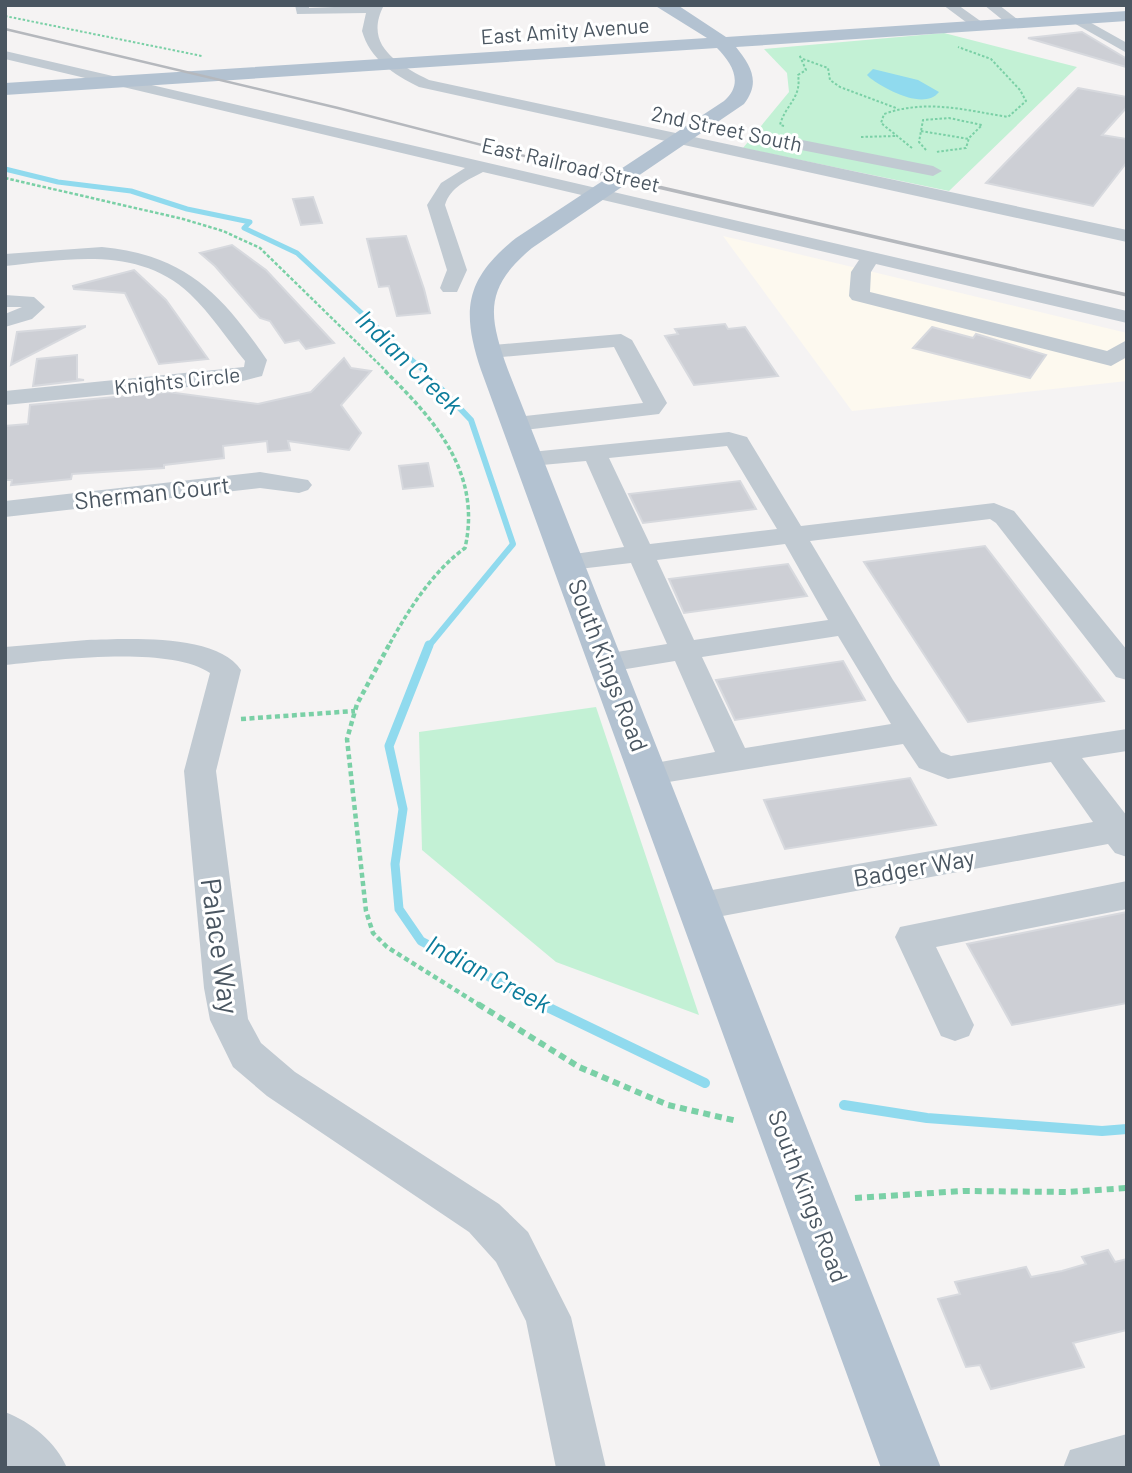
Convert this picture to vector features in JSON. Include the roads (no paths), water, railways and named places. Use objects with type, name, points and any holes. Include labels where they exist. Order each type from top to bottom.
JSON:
[{"type":"main road","name":"South Kings Road","points":[[663,5],[701,22],[742,66],[744,88],[737,100],[701,127],[524,243],[503,260],[489,278],[481,300],[481,321],[523,442],[701,906],[911,1468]]},
{"type":"main road","name":"East Amity Avenue","points":[[5,89],[1127,16]]},
{"type":"street","points":[[302,5],[302,11],[314,13],[376,7]]},
{"type":"street","points":[[949,5],[979,25]]},
{"type":"street","points":[[990,5],[1014,23]]},
{"type":"street","name":"2nd Street South","points":[[376,7],[369,26],[380,56],[396,70],[424,84],[1127,236]]},
{"type":"street","points":[[1077,19],[1127,49]]},
{"type":"street","name":"East Railroad Street","points":[[5,55],[1127,317]]},
{"type":"street","points":[[790,135],[813,147],[915,161],[933,171]]},
{"type":"street","points":[[792,165],[813,147]]},
{"type":"street","points":[[890,186],[915,161]]},
{"type":"street","points":[[450,288],[457,270],[436,205],[437,196],[444,188],[481,166]]},
{"type":"street","points":[[1093,229],[1107,215],[1127,219]]},
{"type":"street","name":"Knights Circle","points":[[5,260],[100,254],[154,260],[191,283],[256,360],[264,374],[5,398]]},
{"type":"street","points":[[871,257],[861,272],[859,296],[1119,353]]},
{"type":"street","points":[[5,301],[27,301],[35,307],[25,315],[5,321]]},
{"type":"street","points":[[490,351],[615,338],[621,340],[654,403],[651,408],[523,442]]},
{"type":"street","points":[[523,442],[594,452],[729,439],[738,442],[796,535],[846,626],[930,760],[948,768],[1127,740]]},
{"type":"street","points":[[594,452],[735,761]]},
{"type":"street","name":"Sherman Court","points":[[5,509],[260,480],[299,485]]},
{"type":"street","points":[[570,562],[994,511],[1005,517],[1127,670]]},
{"type":"street","points":[[608,662],[846,626]]},
{"type":"street","name":"Palace Way","points":[[5,656],[92,648],[189,654],[212,659],[226,670],[201,757],[200,771],[223,988],[235,1032],[247,1055],[281,1084],[484,1218],[512,1247],[548,1317],[581,1468]]},
{"type":"street","points":[[650,774],[910,732]]},
{"type":"street","points":[[1059,750],[1124,834]]},
{"type":"street","name":"Badger Way","points":[[701,906],[1124,834]]},
{"type":"street","points":[[955,1025],[913,937],[1127,895]]},
{"type":"street","points":[[5,1436],[42,1468]]},
{"type":"street","points":[[1088,1468],[1127,1459]]},
{"type":"water","points":[[873,69],[918,80],[939,92],[924,99],[904,96],[870,78],[867,75]]},
{"type":"waterway","name":"Indian Creek","points":[[5,169],[58,182],[131,191],[187,209],[250,222],[244,228],[297,253],[425,372]]},
{"type":"waterway","name":"Indian Creek","points":[[425,372],[471,420],[513,544],[428,647]]},
{"type":"waterway","name":"Indian Creek","points":[[428,647],[389,746],[403,809],[395,864],[399,909],[421,941],[544,1006]]},
{"type":"waterway","name":"Indian Creek","points":[[541,1004],[705,1083]]},
{"type":"waterway","name":"Indian Creek","points":[[844,1105],[927,1118],[1102,1131],[1127,1129]]},
{"type":"railway","points":[[5,29],[338,108],[548,162]]},
{"type":"railway","points":[[541,160],[1127,295]]}]
